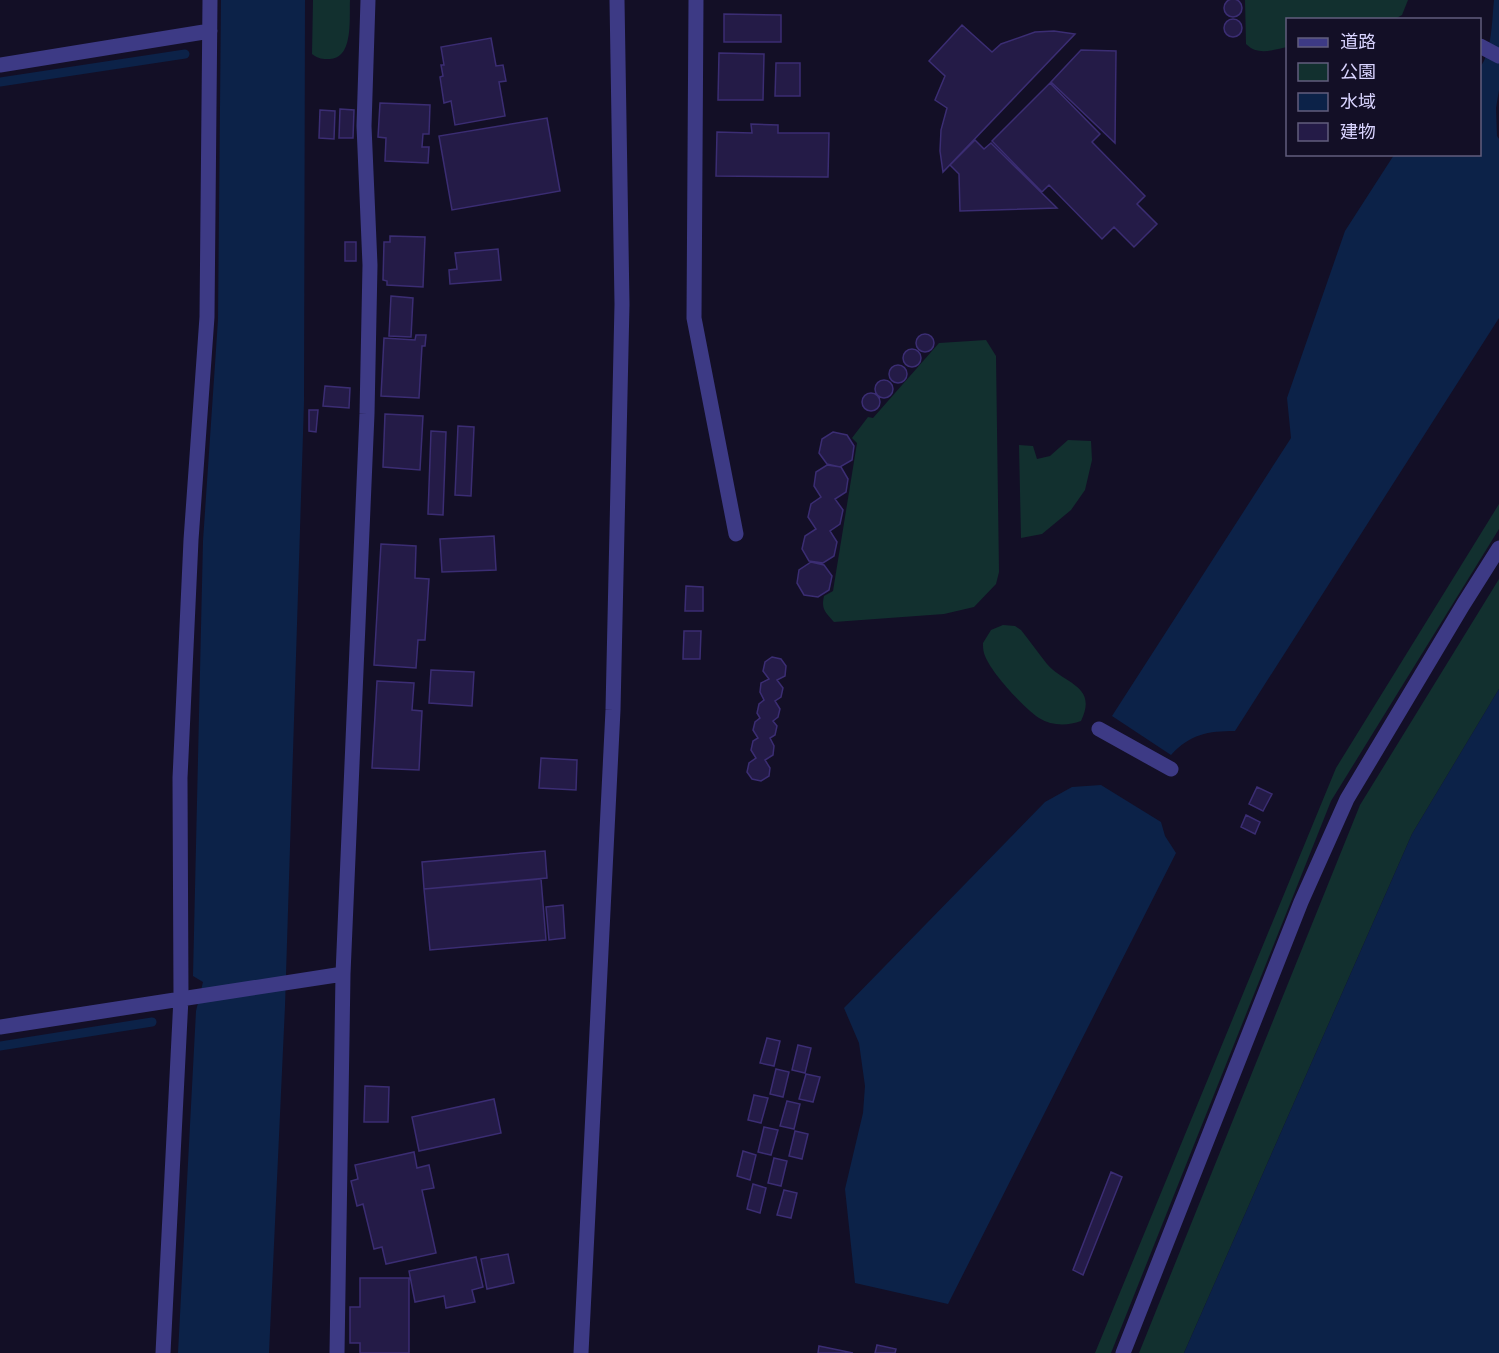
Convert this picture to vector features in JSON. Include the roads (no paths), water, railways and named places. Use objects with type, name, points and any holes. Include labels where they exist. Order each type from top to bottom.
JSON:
[{"type":"street","points":[[163,1353],[189,997],[180,778],[191,540],[207,317],[210,0]]},
{"type":"street","points":[[337,1353],[343,974],[368,414],[369,265],[364,126],[368,0]]},
{"type":"street","points":[[581,1353],[613,710],[621,304],[617,0]]},
{"type":"street","points":[[696,0],[694,318],[736,534]]},
{"type":"street","points":[[0,64],[210,31]]},
{"type":"street","points":[[1481,47],[1499,56]]},
{"type":"street","points":[[1123,1353],[1301,902],[1347,799],[1462,605],[1499,548]]},
{"type":"street","points":[[1099,729],[1172,769]]},
{"type":"street","points":[[0,1027],[343,974]]},
{"type":"water","points":[[221,0],[305,0],[304,402],[285,1006],[269,1353],[178,1353],[196,1011],[203,982],[193,976],[203,541],[218,320]]},
{"type":"water","points":[[1494,0],[1499,0],[1499,90],[1496,108],[1499,139],[1499,318],[1235,731],[1216,732],[1192,738],[1171,755],[1112,716],[1291,438],[1287,398],[1345,231],[1392,158],[1394,156],[1481,156],[1481,66],[1487,53]]},
{"type":"water","points":[[1499,689],[1499,1353],[1184,1353],[1412,834]]},
{"type":"water","points":[[1101,785],[1161,822],[1165,836],[1176,853],[948,1304],[855,1283],[845,1189],[863,1113],[865,1086],[859,1043],[844,1008],[1045,802],[1072,787]]},
{"type":"waterway","points":[[0,82],[185,54]]},
{"type":"waterway","points":[[0,1046],[152,1022]]}]
